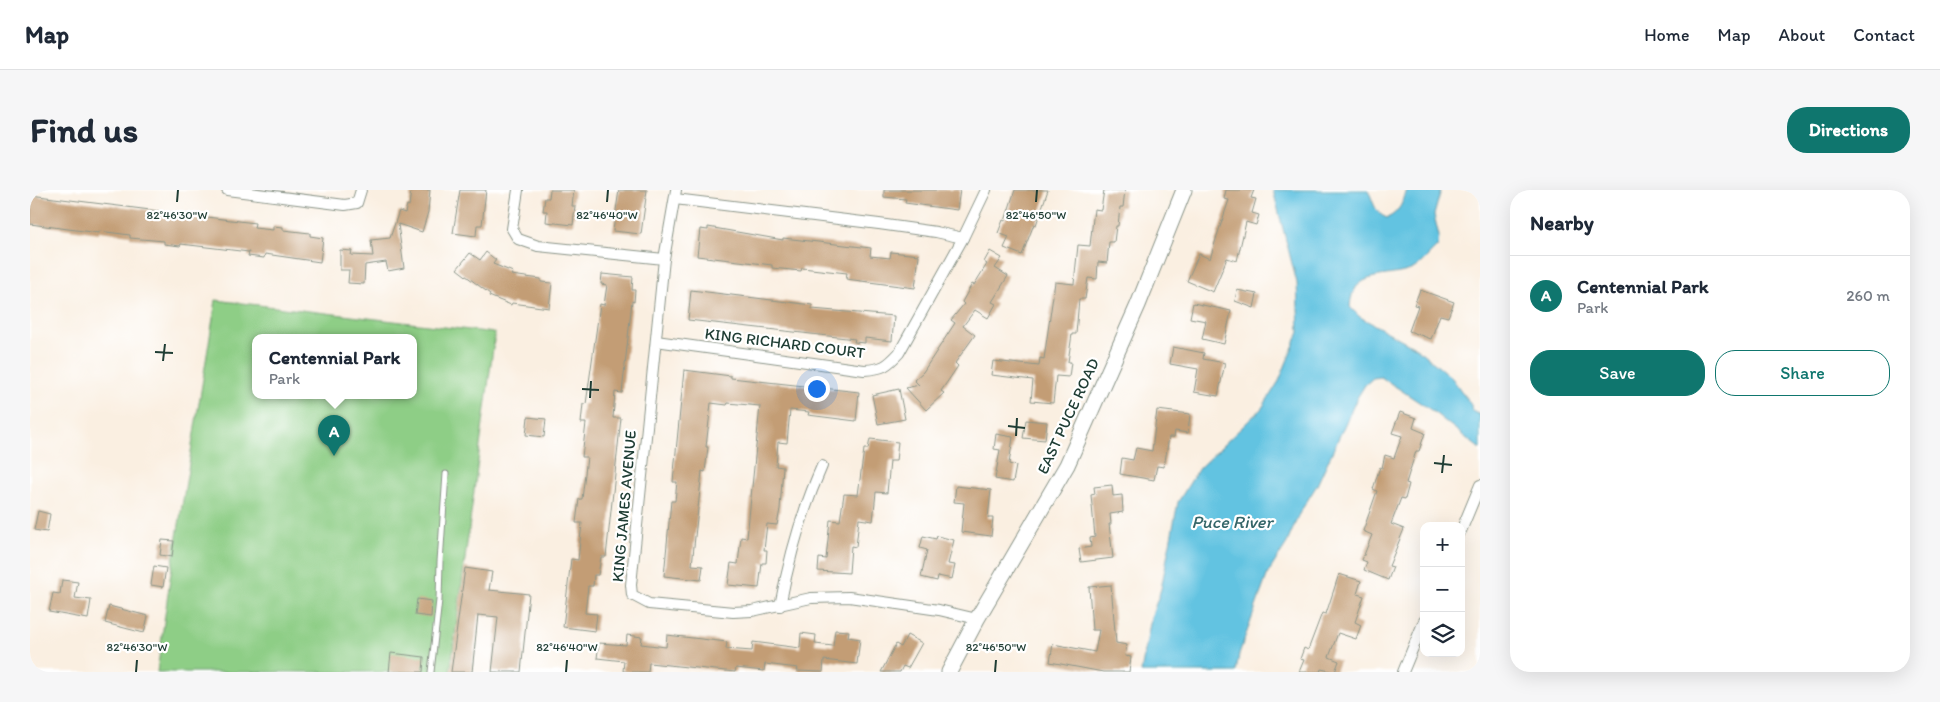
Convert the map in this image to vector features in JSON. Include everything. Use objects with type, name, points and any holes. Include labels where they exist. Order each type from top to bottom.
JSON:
[{"type":"main road","name":"EAST PUCE ROAD","points":[[949,672],[977,619],[1068,466],[1138,305],[1184,190]]},
{"type":"street","points":[[228,190],[345,204],[357,203],[361,190]]},
{"type":"street","points":[[518,190],[512,229],[518,239],[538,246],[664,259]]},
{"type":"street","name":"KING RICHARD COURT","points":[[656,341],[864,370],[887,365],[900,353],[963,238],[986,190]]},
{"type":"street","points":[[676,194],[963,238]]},
{"type":"street","name":"KING JAMES AVENUE","points":[[676,194],[664,259],[631,584],[632,595],[649,604],[733,612],[780,606],[810,598],[849,597],[940,610],[977,619]]},
{"type":"street","points":[[780,606],[788,565],[812,488],[822,466]]},
{"type":"street","points":[[1465,522],[1480,485]]},
{"type":"street","points":[[1403,672],[1420,631]]},
{"type":"lane","points":[[431,672],[439,600],[446,474]]},
{"type":"green space","points":[[216,300],[495,333],[450,672],[157,672],[170,579]]},
{"type":"water","name":"Puce River","points":[[1273,190],[1368,190],[1379,213],[1387,218],[1398,210],[1407,190],[1441,190],[1434,215],[1439,236],[1438,246],[1413,269],[1364,281],[1357,286],[1352,295],[1350,307],[1360,317],[1415,347],[1452,378],[1471,405],[1472,411],[1480,415],[1480,449],[1431,410],[1381,377],[1373,378],[1365,385],[1357,398],[1317,485],[1299,514],[1287,543],[1268,573],[1239,654],[1236,672],[1141,672],[1151,618],[1161,589],[1178,502],[1199,468],[1262,408],[1279,381],[1299,332],[1297,283]]},
{"type":"building","points":[[411,190],[430,190],[428,212],[422,232],[398,224],[404,268],[388,271],[386,262],[365,265],[364,284],[348,283],[349,270],[340,270],[340,250],[352,251],[351,255],[373,256],[371,240],[390,238],[399,211],[405,213],[407,205],[409,206]]},
{"type":"building","points":[[460,190],[486,190],[482,225],[477,225],[476,236],[453,233]]},
{"type":"building","points":[[550,190],[574,190],[572,206],[575,206],[573,225],[546,222],[547,211],[543,211],[545,198],[549,198]]},
{"type":"building","points":[[619,190],[647,190],[641,234],[613,231]]},
{"type":"building","points":[[884,190],[960,190],[957,210],[905,203],[906,199],[884,197]]},
{"type":"building","points":[[1015,190],[1048,190],[1036,225],[1034,224],[1022,255],[1004,248],[1009,237],[998,233],[1003,220],[1005,221]]},
{"type":"building","points":[[1104,190],[1125,190],[1123,207],[1120,207],[1114,242],[1109,242],[1107,263],[1098,262],[1097,279],[1088,278],[1085,299],[1079,299],[1076,334],[1072,334],[1068,362],[1071,362],[1069,377],[1056,376],[1053,403],[1031,401],[1033,380],[991,375],[993,361],[1039,366],[1040,358],[1044,359],[1055,282],[1074,284],[1078,245],[1090,246],[1094,209],[1101,210]]},
{"type":"building","points":[[1226,190],[1254,190],[1251,198],[1256,199],[1252,213],[1259,215],[1256,225],[1246,222],[1237,261],[1227,258],[1213,292],[1187,281],[1199,254],[1210,259],[1229,200],[1224,199]]},
{"type":"building","points":[[30,195],[255,223],[254,228],[273,230],[273,226],[283,227],[283,230],[310,233],[310,236],[323,238],[320,262],[265,254],[264,258],[248,256],[249,252],[181,244],[180,246],[164,244],[164,241],[130,238],[130,235],[30,224]]},
{"type":"building","points":[[708,227],[783,240],[783,238],[871,248],[870,256],[890,258],[891,252],[919,255],[915,288],[846,279],[847,273],[802,268],[801,271],[772,268],[772,265],[697,256],[700,229],[708,230]]},
{"type":"building","points":[[990,251],[1002,258],[995,268],[1008,276],[992,302],[996,304],[988,318],[975,310],[963,326],[975,335],[955,363],[958,366],[941,391],[944,393],[926,410],[906,388],[919,385],[914,380],[923,372],[955,323],[951,320],[964,304],[962,302],[972,284],[974,285],[987,264],[984,262]]},
{"type":"building","points":[[486,252],[496,260],[493,264],[513,272],[511,275],[541,279],[541,282],[552,283],[549,308],[512,303],[511,305],[489,296],[490,294],[457,269],[470,253],[480,260]]},
{"type":"building","points":[[602,274],[633,277],[632,290],[635,290],[634,302],[632,301],[622,393],[615,392],[613,418],[621,418],[606,557],[601,557],[598,575],[594,575],[593,586],[588,586],[585,613],[597,614],[595,631],[563,627],[571,559],[578,560],[582,523],[576,523],[579,499],[582,499],[587,457],[582,457],[586,423],[581,423],[583,404],[586,404],[600,304],[604,305],[607,285],[601,284]]},
{"type":"building","points":[[691,290],[812,305],[812,309],[894,316],[892,341],[865,338],[865,343],[854,342],[855,339],[688,320]]},
{"type":"building","points":[[1237,290],[1257,294],[1254,308],[1235,301]]},
{"type":"building","points":[[1420,290],[1454,302],[1448,317],[1440,315],[1431,339],[1409,331],[1418,306],[1414,305]]},
{"type":"building","points":[[1193,303],[1231,311],[1224,344],[1202,339],[1206,321],[1190,318]]},
{"type":"building","points":[[1173,347],[1204,353],[1203,359],[1225,363],[1218,396],[1194,392],[1198,369],[1170,364]]},
{"type":"building","points":[[684,370],[731,376],[731,378],[859,392],[856,421],[808,415],[809,412],[790,410],[787,443],[778,442],[776,466],[783,467],[780,509],[777,525],[767,524],[764,550],[767,550],[766,563],[762,563],[759,588],[728,585],[731,563],[738,564],[741,537],[747,538],[760,406],[711,403],[706,447],[708,447],[705,472],[702,471],[692,565],[703,566],[701,580],[664,576],[671,501],[675,501],[677,482],[673,482]]},
{"type":"building","points":[[899,389],[905,419],[878,424],[872,395]]},
{"type":"building","points":[[1157,410],[1190,414],[1188,433],[1175,431],[1174,437],[1169,437],[1164,467],[1157,466],[1154,480],[1120,474],[1122,458],[1133,460],[1136,448],[1152,451]]},
{"type":"building","points":[[1400,412],[1416,418],[1413,428],[1425,433],[1419,451],[1416,451],[1406,483],[1409,484],[1405,499],[1401,498],[1391,524],[1404,529],[1389,566],[1393,567],[1388,580],[1364,570],[1367,562],[1362,560],[1372,535],[1363,531],[1377,491],[1373,489],[1380,467],[1382,468],[1385,455],[1394,458],[1402,436],[1392,433]]},
{"type":"building","points":[[528,417],[546,419],[544,437],[526,435]]},
{"type":"building","points":[[1026,420],[1047,422],[1045,440],[1023,438]]},
{"type":"building","points":[[996,434],[1013,437],[1009,464],[1016,466],[1013,482],[995,479],[1000,450],[994,449]]},
{"type":"building","points":[[870,439],[898,442],[896,461],[890,461],[887,493],[876,492],[873,521],[859,519],[856,547],[851,546],[849,573],[818,571],[819,558],[826,559],[830,520],[840,521],[844,494],[858,495],[864,449],[868,449]]},
{"type":"building","points":[[1112,485],[1113,496],[1122,495],[1123,512],[1110,514],[1111,524],[1109,524],[1113,558],[1081,562],[1079,549],[1091,547],[1090,538],[1095,537],[1091,495],[1095,494],[1094,487]]},
{"type":"building","points":[[956,486],[991,490],[988,518],[993,518],[991,536],[961,532],[964,503],[954,502]]},
{"type":"building","points":[[38,511],[50,514],[47,532],[34,530]]},
{"type":"building","points":[[923,536],[936,539],[937,536],[954,540],[948,564],[955,565],[952,579],[938,576],[937,581],[921,577],[927,550],[920,548]]},
{"type":"building","points":[[162,540],[174,541],[172,557],[160,555]]},
{"type":"building","points":[[154,566],[166,568],[163,587],[151,585]]},
{"type":"building","points":[[465,568],[492,572],[489,590],[529,594],[521,672],[492,672],[498,617],[478,615],[472,672],[451,672]]},
{"type":"building","points":[[1339,574],[1361,581],[1357,594],[1364,596],[1355,622],[1361,625],[1356,639],[1338,633],[1329,657],[1339,661],[1335,672],[1321,669],[1320,672],[1299,672],[1304,660],[1300,659],[1304,648],[1308,650],[1322,613],[1326,614]]},
{"type":"building","points":[[62,580],[78,582],[75,598],[91,600],[88,619],[49,612],[53,593],[60,594]]},
{"type":"building","points":[[1111,585],[1116,643],[1127,645],[1125,656],[1131,657],[1129,672],[1103,672],[1050,662],[1053,644],[1095,652],[1099,630],[1092,630],[1089,587]]},
{"type":"building","points":[[417,599],[432,601],[431,617],[415,615]]},
{"type":"building","points":[[109,606],[148,616],[144,633],[105,623]]},
{"type":"building","points":[[835,630],[849,631],[848,637],[860,639],[857,664],[824,660],[823,672],[797,671],[798,668],[765,664],[764,671],[736,668],[735,672],[649,663],[648,672],[629,672],[623,671],[624,661],[597,658],[599,643],[626,645],[627,635],[642,637],[641,644],[666,647],[667,635],[727,642],[726,649],[752,651],[753,642],[800,648],[801,633],[816,635],[815,644],[833,646]]},
{"type":"building","points":[[907,635],[922,643],[908,668],[903,666],[900,672],[881,672],[896,644],[901,647]]},
{"type":"building","points":[[391,653],[424,657],[423,672],[389,672]]},
{"type":"place","name":"Centennial Park","points":[[334,456]]}]
